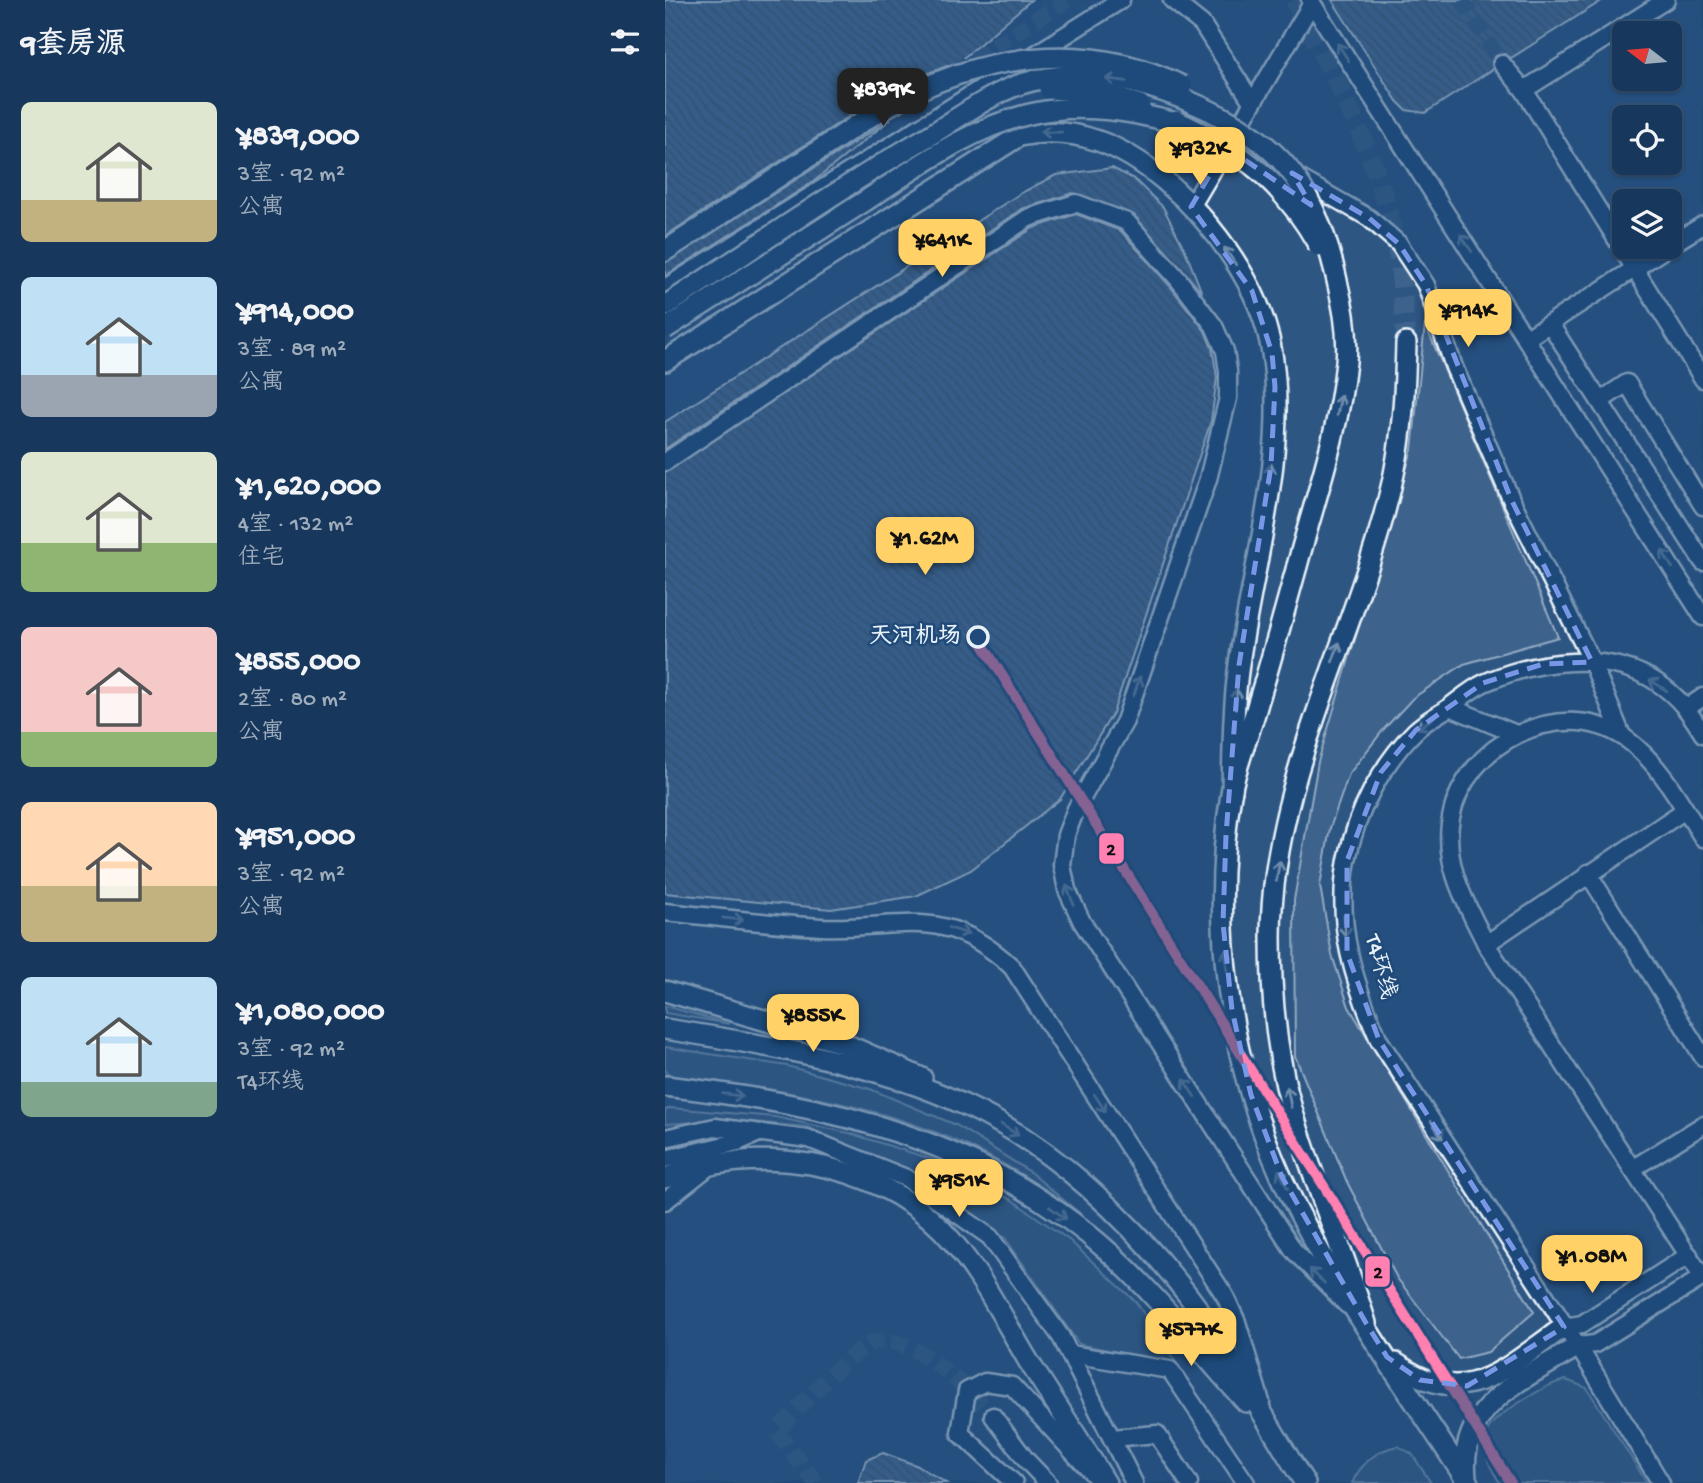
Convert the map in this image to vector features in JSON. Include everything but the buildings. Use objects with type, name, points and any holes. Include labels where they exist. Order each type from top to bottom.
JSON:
[{"type":"main road","points":[[665,251],[888,106],[935,83],[1000,63],[1070,56],[1122,63],[1192,91],[1253,133],[1274,152],[1306,193],[1323,229],[1336,278],[1346,337],[1343,382],[1297,566],[1231,791]]},
{"type":"main road","points":[[665,306],[909,147],[1019,85],[1040,80],[1090,76],[1116,79],[1173,94],[1253,133]]},
{"type":"main road","points":[[989,100],[1030,90],[1094,92],[1138,104],[1188,126],[1239,154],[1281,190],[1304,221],[1336,278]]},
{"type":"main road","points":[[665,329],[923,163],[986,128],[1031,113],[1078,108],[1128,112],[1188,126]]},
{"type":"main road","points":[[665,361],[1019,136],[1055,131],[1109,144],[1144,163],[1192,207],[1233,260],[1252,291],[1272,353],[1275,387],[1271,466],[1239,665],[1226,835],[1223,923],[1227,977],[1240,1053],[1255,1106],[1282,1178],[1366,1324],[1467,1482]]},
{"type":"main road","points":[[1366,1324],[1343,1249],[1315,1183],[1291,1106],[1276,1025],[1271,935],[1277,873],[1297,775],[1373,550],[1394,474],[1405,406],[1406,343]]},
{"type":"main road","points":[[665,991],[800,1029],[867,1052],[928,1082],[1042,1152],[1085,1188],[1158,1259],[1188,1296],[1224,1349],[1268,1426],[1305,1483]]},
{"type":"main road","points":[[665,1029],[849,1065],[967,1106]]},
{"type":"main road","points":[[665,1086],[780,1101],[862,1120],[941,1147],[1016,1184],[1076,1225],[1128,1270],[1268,1426]]},
{"type":"main road","points":[[665,1178],[709,1166],[763,1161],[833,1169],[878,1185],[923,1212],[958,1248],[977,1273],[1104,1483]]},
{"type":"main road","points":[[1387,1357],[1420,1380],[1444,1386],[1468,1386],[1489,1378],[1564,1328]]},
{"type":"main road","points":[[1467,1482],[1464,1456],[1480,1413],[1500,1396],[1578,1346]]},
{"type":"street","points":[[665,288],[1121,0]]},
{"type":"street","points":[[1172,0],[1202,24],[1252,102]]},
{"type":"street","points":[[1524,90],[1666,0]]},
{"type":"street","points":[[1192,207],[1311,1],[1703,617]]},
{"type":"street","points":[[1502,64],[1524,90],[1703,379]]},
{"type":"street","points":[[1231,139],[1369,218],[1399,244],[1426,285],[1454,367],[1511,499],[1592,662],[1622,736]]},
{"type":"street","points":[[665,462],[1028,218],[1076,203],[1126,222],[1178,279],[1214,326],[1225,351],[1228,398],[1208,479],[1125,721],[1076,809],[1066,835],[1062,865],[1066,890],[1082,922],[1294,1251],[1366,1324]]},
{"type":"street","points":[[1682,238],[1703,225]]},
{"type":"street","points":[[1527,338],[1648,259]]},
{"type":"street","points":[[1550,324],[1703,562]]},
{"type":"street","points":[[1600,401],[1627,383],[1703,506]]},
{"type":"street","name":"T4环线","points":[[1661,1483],[1578,1346],[1379,1040],[1360,996],[1347,953],[1344,908],[1347,861],[1359,820],[1381,772],[1416,730],[1483,683],[1543,664],[1592,662],[1623,668],[1657,682],[1687,708],[1703,734]]},
{"type":"street","points":[[1687,708],[1703,696]]},
{"type":"street","points":[[1450,706],[1516,734]]},
{"type":"street","points":[[1578,1346],[1595,1344],[1703,1278],[1486,944],[1459,890],[1450,855],[1451,818],[1463,784],[1486,755],[1516,734],[1551,723],[1588,724],[1622,736],[1651,758],[1703,838]]},
{"type":"street","points":[[1486,944],[1685,810]]},
{"type":"street","points":[[1588,873],[1703,1057]]},
{"type":"street","points":[[665,912],[823,927],[926,924],[967,933],[991,948],[1012,967],[1225,1296],[1248,1353],[1268,1426]]},
{"type":"street","points":[[1632,1169],[1703,1125]]},
{"type":"street","points":[[665,1138],[715,1126],[810,1139],[906,1178],[990,1237],[1061,1336],[1134,1483]]},
{"type":"street","points":[[665,1158],[738,1142],[762,1132]]},
{"type":"street","points":[[665,1201],[709,1166]]},
{"type":"street","points":[[1564,1328],[1582,1324],[1689,1255]]},
{"type":"street","points":[[1070,1354],[1170,1370],[1246,1483]]},
{"type":"street","points":[[1014,1483],[960,1433],[967,1391],[985,1382],[1012,1386],[1104,1483]]},
{"type":"street","points":[[993,1416],[1025,1460],[1048,1483]]},
{"type":"street","points":[[1112,1438],[1157,1434],[1189,1483]]},
{"type":"highlighted area","points":[[1226,147],[1311,205],[1292,173],[1369,218],[1399,244],[1426,285],[1511,499],[1592,662],[1543,664],[1483,683],[1416,730],[1381,772],[1347,861],[1347,953],[1379,1040],[1564,1327],[1467,1386],[1420,1380],[1387,1357],[1282,1177],[1251,1095],[1232,1010],[1223,923],[1226,835],[1239,665],[1271,466],[1275,387],[1272,353],[1252,291],[1191,207]]},
{"type":"shaded area","points":[[665,0],[1703,0],[1703,1483],[665,1483]]},
{"type":"shaded area","points":[[1425,324],[1558,637],[1464,664],[1413,698],[1384,729],[1349,774],[1330,828],[1320,886],[1332,955],[1349,1007],[1534,1312],[1488,1352],[1459,1359],[1397,1278],[1347,1182],[1295,1056],[1294,900],[1318,762],[1412,450]]},
{"type":"shaded area","points":[[665,1006],[730,1024],[665,1013]]},
{"type":"shaded area","points":[[665,1047],[787,1066],[870,1089],[956,1125],[1030,1172],[1101,1231],[1027,1178],[944,1135],[856,1107],[811,1097],[674,1076],[665,1072]]},
{"type":"shaded area","points":[[671,1108],[775,1117],[849,1133],[934,1160],[1012,1200],[1069,1240],[1136,1302],[1177,1364],[1079,1344],[1005,1238],[910,1172],[807,1127],[730,1120],[665,1124],[665,1110]]},
{"type":"shaded area","points":[[1566,1380],[1587,1388],[1647,1483],[1500,1483],[1491,1467],[1484,1443],[1491,1425],[1525,1399],[1550,1385]]},
{"type":"shaded area","points":[[1398,1446],[1412,1454],[1431,1483],[1352,1483],[1370,1459]]},
{"type":"tunnel","points":[[954,72],[1067,0]]},
{"type":"tunnel","points":[[1294,0],[1343,94],[1383,194],[1399,263],[1406,343]]},
{"type":"tunnel","points":[[1462,0],[1502,64]]},
{"type":"tunnel","points":[[816,1483],[776,1431],[836,1370],[872,1343],[887,1341],[904,1345],[921,1354],[955,1379],[993,1416]]},
{"type":"transit line","name":"2","points":[[978,637],[1511,1483]]},
{"type":"place","name":"天河机场","points":[[978,637]]}]
